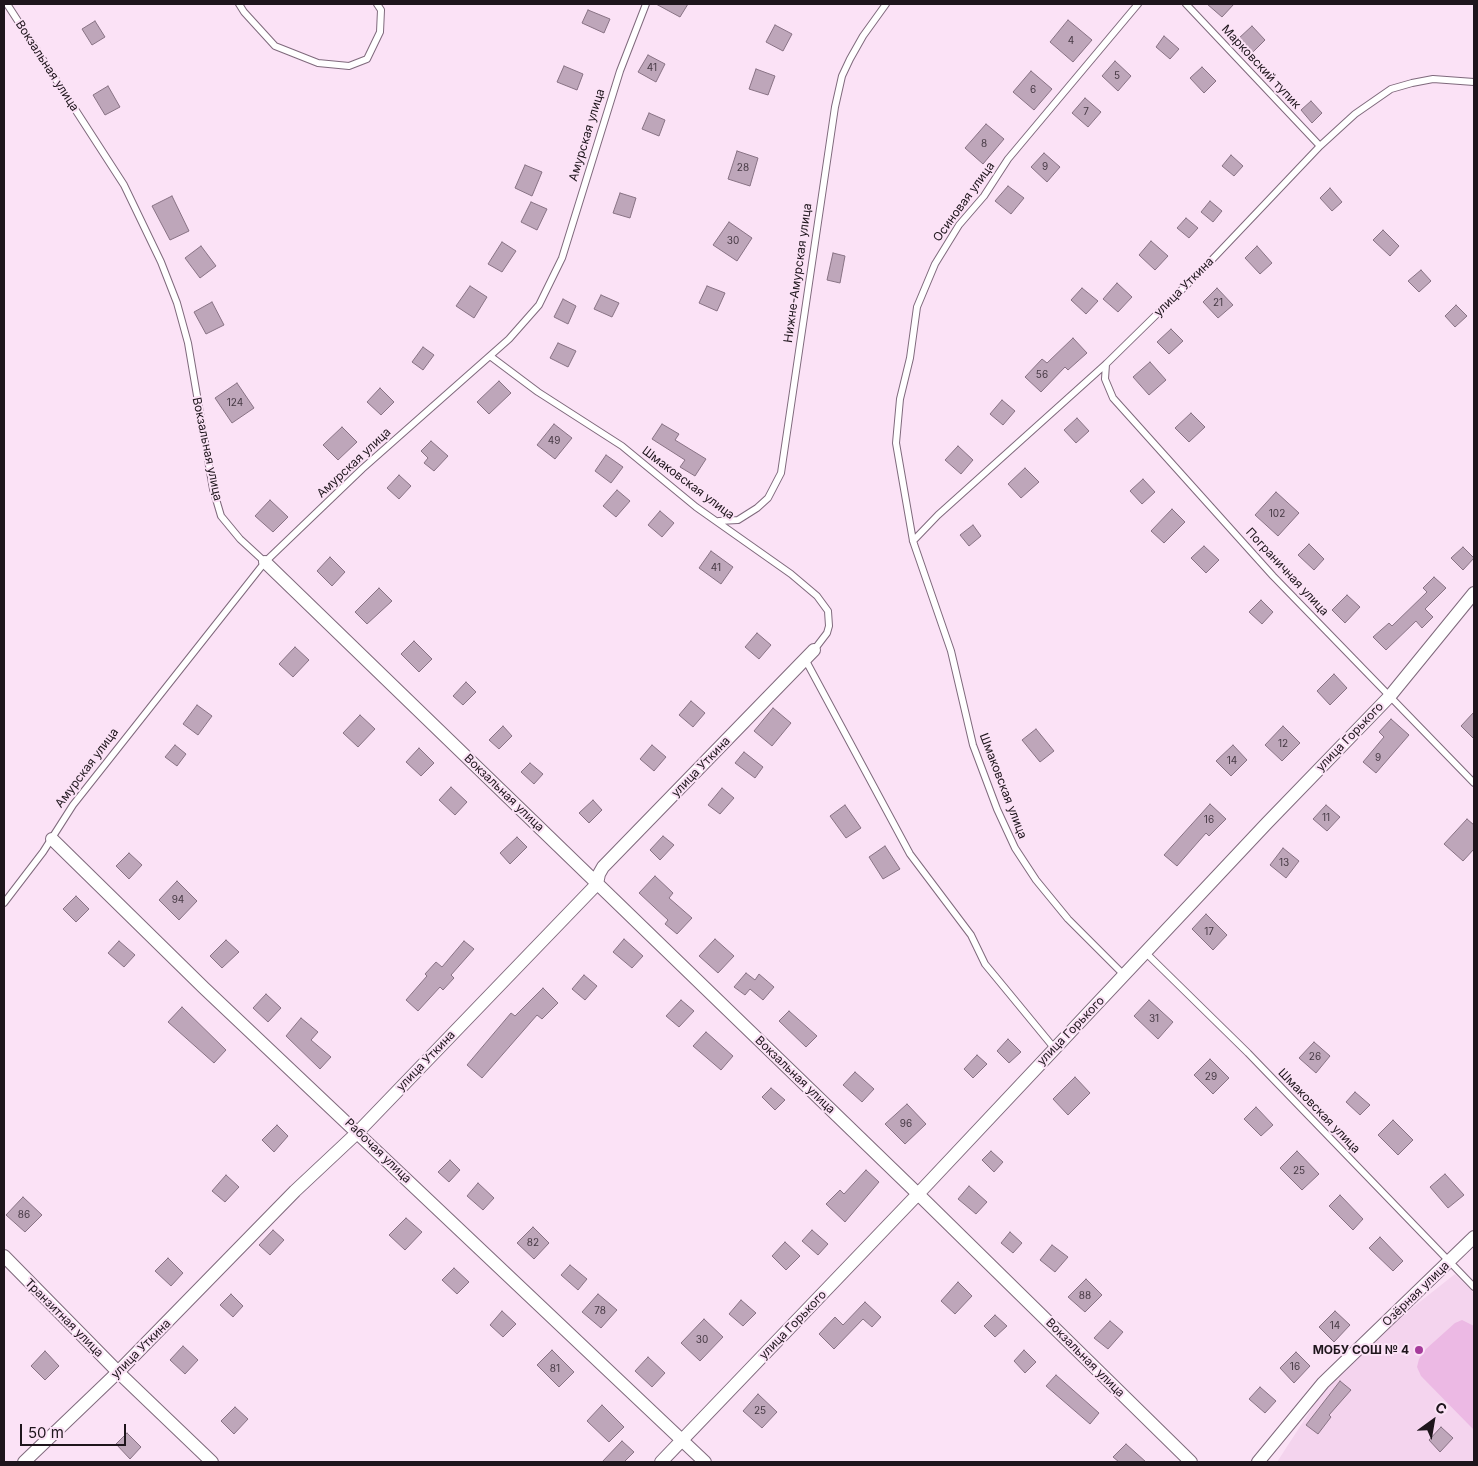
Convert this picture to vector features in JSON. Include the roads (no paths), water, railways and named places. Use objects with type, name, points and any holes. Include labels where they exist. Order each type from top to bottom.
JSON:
[{"type":"street","name":"Вокзальная улица","points":[[265,562],[918,1194],[1191,1462]]},
{"type":"street","name":"улица Горького","points":[[660,1462],[918,1194],[1267,823],[1390,696],[1474,593]]},
{"type":"street","name":"улица Уткина","points":[[24,1462],[118,1372],[295,1191],[358,1132],[597,884],[603,867],[810,654]]},
{"type":"street","name":"Рабочая улица","points":[[52,838],[204,988],[705,1462]]},
{"type":"street","name":"Озёрная улица","points":[[1258,1462],[1322,1383],[1474,1237]]},
{"type":"street","name":"Транзитная улица","points":[[4,1256],[118,1372],[212,1462]]},
{"type":"lane","name":"Вокзальная улица","points":[[7,4],[124,185],[161,262],[188,343],[213,488],[221,516],[240,539],[265,562]]},
{"type":"lane","points":[[239,4],[275,46],[318,62],[350,66],[367,59],[372,50],[380,32],[380,10],[378,4]]},
{"type":"lane","name":"Амурская улица","points":[[4,903],[85,789],[265,562],[362,470],[490,356],[526,321],[550,287],[562,258],[620,71],[646,4]]},
{"type":"lane","name":"Нижне-Амурская улица","points":[[719,521],[738,520],[757,508],[772,493],[781,473],[835,107],[842,76],[850,59],[863,36],[886,4]]},
{"type":"lane","name":"Осиновая улица","points":[[908,512],[896,443],[900,399],[910,358],[917,307],[934,264],[959,225],[984,196],[1008,159],[1138,4]]},
{"type":"lane","name":"Марковский тупик","points":[[1186,4],[1320,146]]},
{"type":"lane","name":"улица Уткина","points":[[913,541],[938,515],[1106,364],[1206,266],[1320,146],[1354,114],[1391,90],[1433,79],[1474,82]]},
{"type":"lane","name":"Шмаковская улица","points":[[490,356],[538,392],[622,446],[696,507],[719,521],[791,574],[824,603],[828,611],[829,626],[810,654]]},
{"type":"lane","name":"Пограничная улица","points":[[1106,364],[1105,379],[1113,398],[1273,576],[1474,783]]},
{"type":"lane","name":"Шмаковская улица","points":[[908,512],[913,541],[950,651],[973,745],[1015,848],[1068,919],[1124,976]]},
{"type":"lane","points":[[810,654],[910,854],[971,935],[984,964],[1055,1049]]},
{"type":"lane","name":"Шмаковская улица","points":[[1146,953],[1248,1053],[1474,1287]]},
{"type":"place","name":"МОБУ СОШ № 4","points":[[1419,1350]]}]
